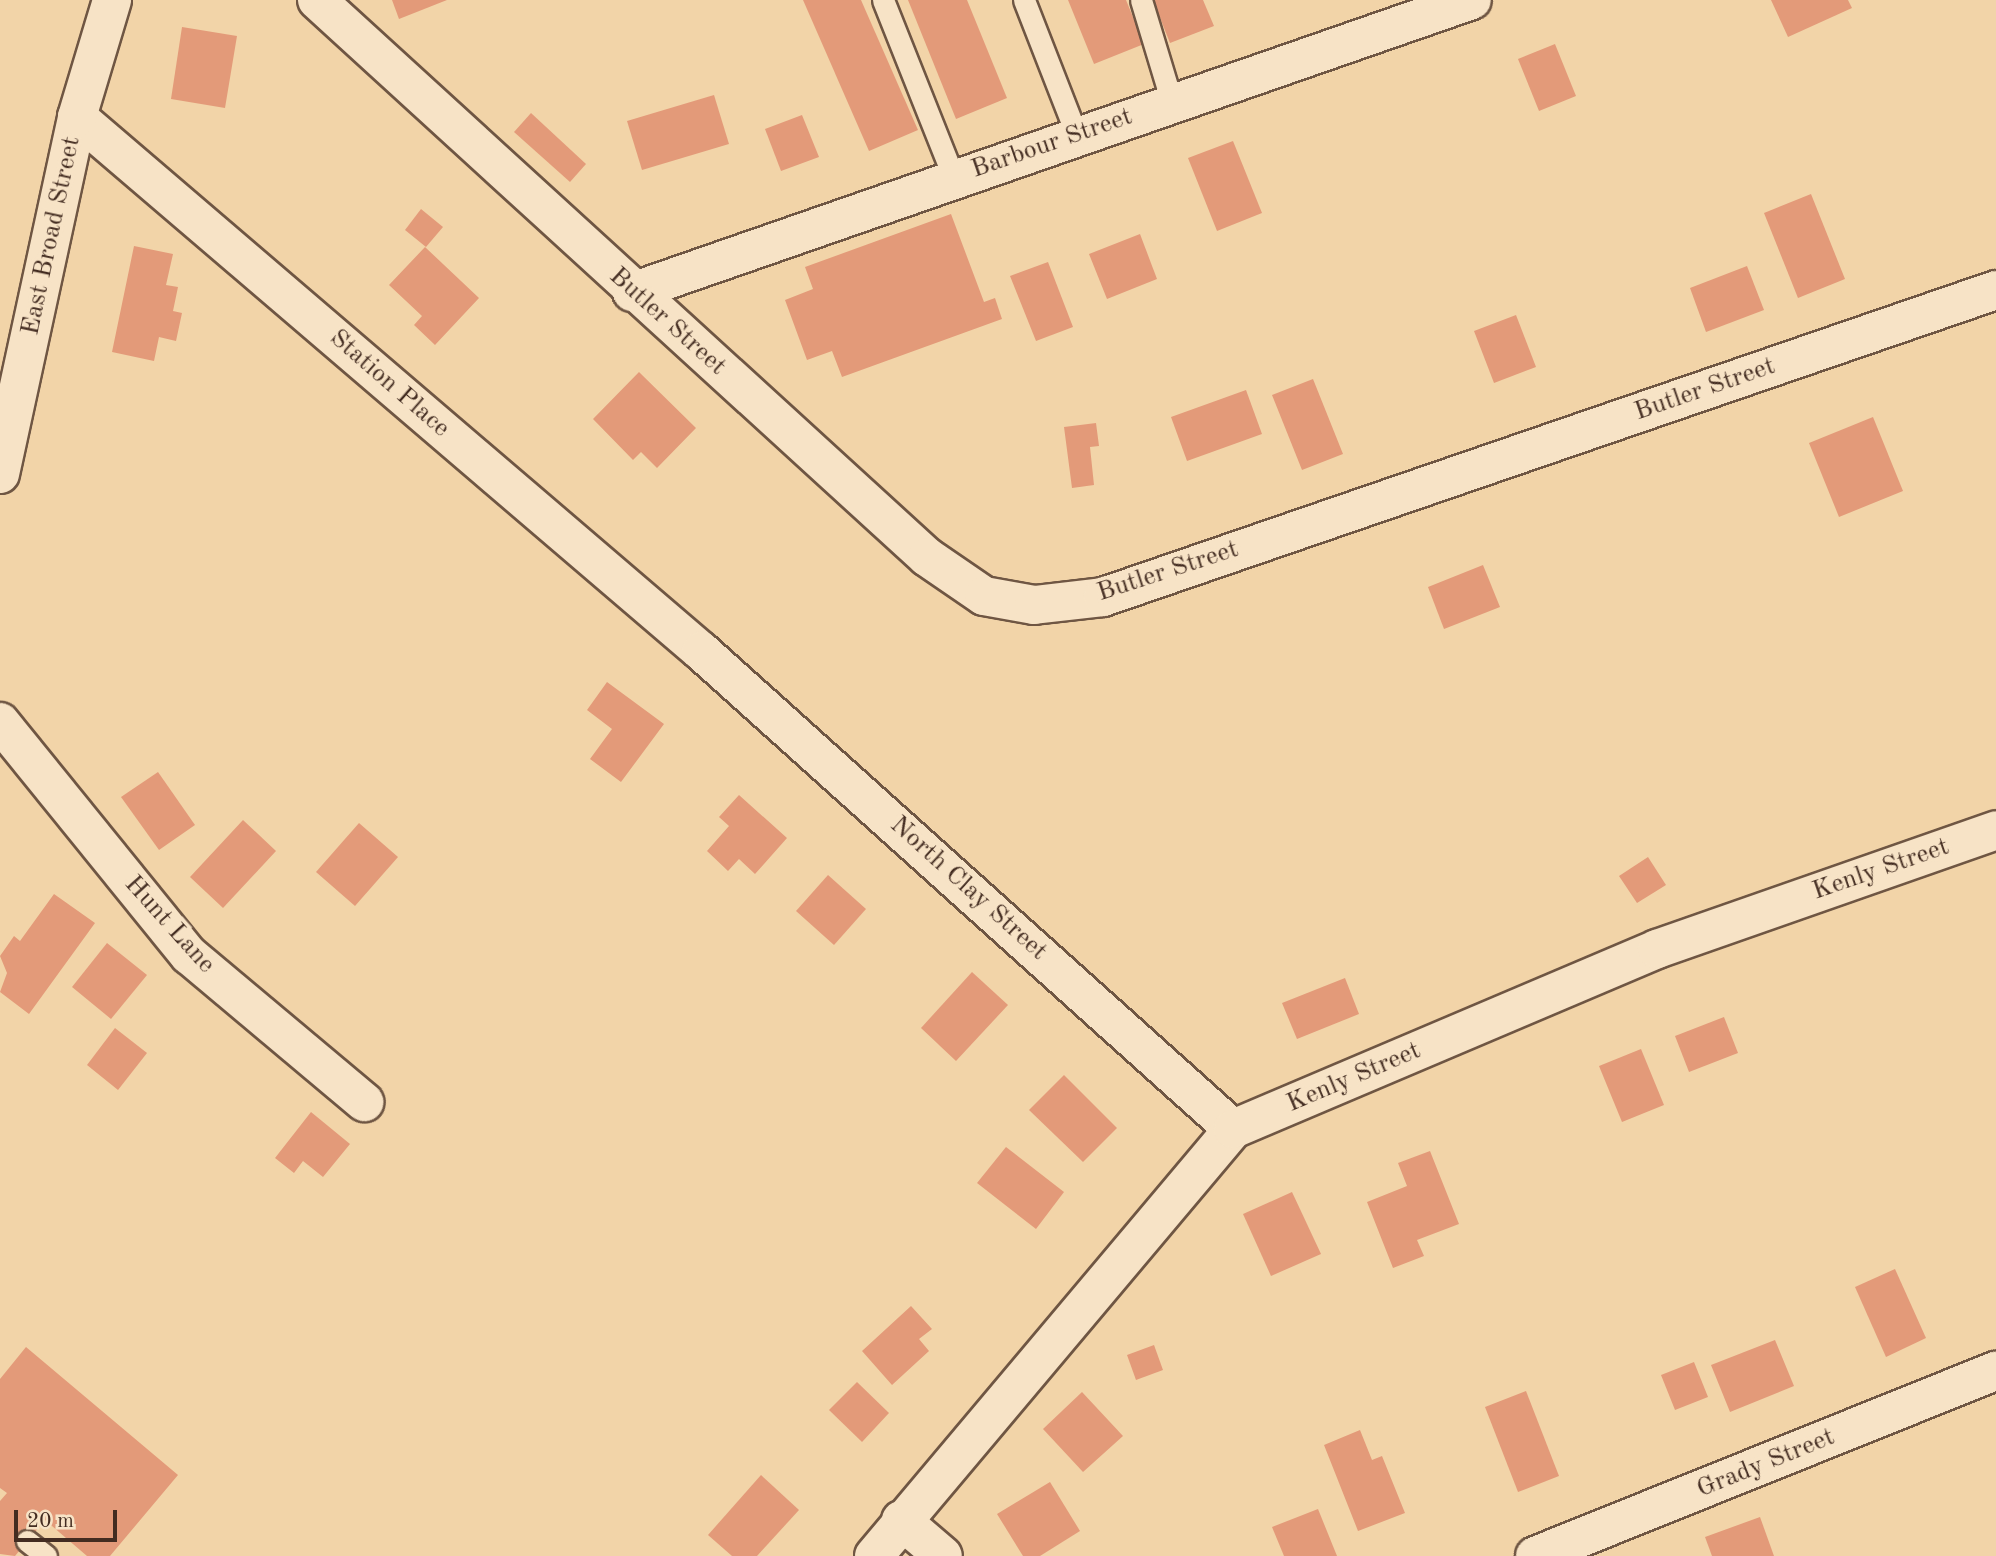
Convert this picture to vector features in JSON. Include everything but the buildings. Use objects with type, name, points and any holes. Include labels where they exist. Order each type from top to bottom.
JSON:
[{"type":"street","name":"East Broad Street","points":[[0,474],[77,117],[112,0]]},
{"type":"street","name":"Butler Street","points":[[317,0],[632,292],[927,556],[984,596],[1034,605],[1103,597],[1996,290]]},
{"type":"street","name":"Barbour Street","points":[[632,292],[1472,0]]},
{"type":"street","name":"Station Place","points":[[77,117],[701,651]]},
{"type":"street","name":"North Clay Street","points":[[701,651],[1233,1129]]},
{"type":"street","name":"Hunt Lane","points":[[0,722],[189,954],[364,1102]]},
{"type":"street","name":"Kenly Street","points":[[874,1556],[901,1520],[1233,1129],[1657,949],[1996,830]]},
{"type":"street","name":"Grady Street","points":[[1535,1556],[1996,1371]]},
{"type":"street","points":[[901,1520],[943,1556]]},
{"type":"lane","points":[[883,0],[954,178]]},
{"type":"lane","points":[[1024,0],[1077,136]]},
{"type":"lane","points":[[1141,0],[1172,103]]},
{"type":"lane","points":[[27,1541],[46,1556]]}]
